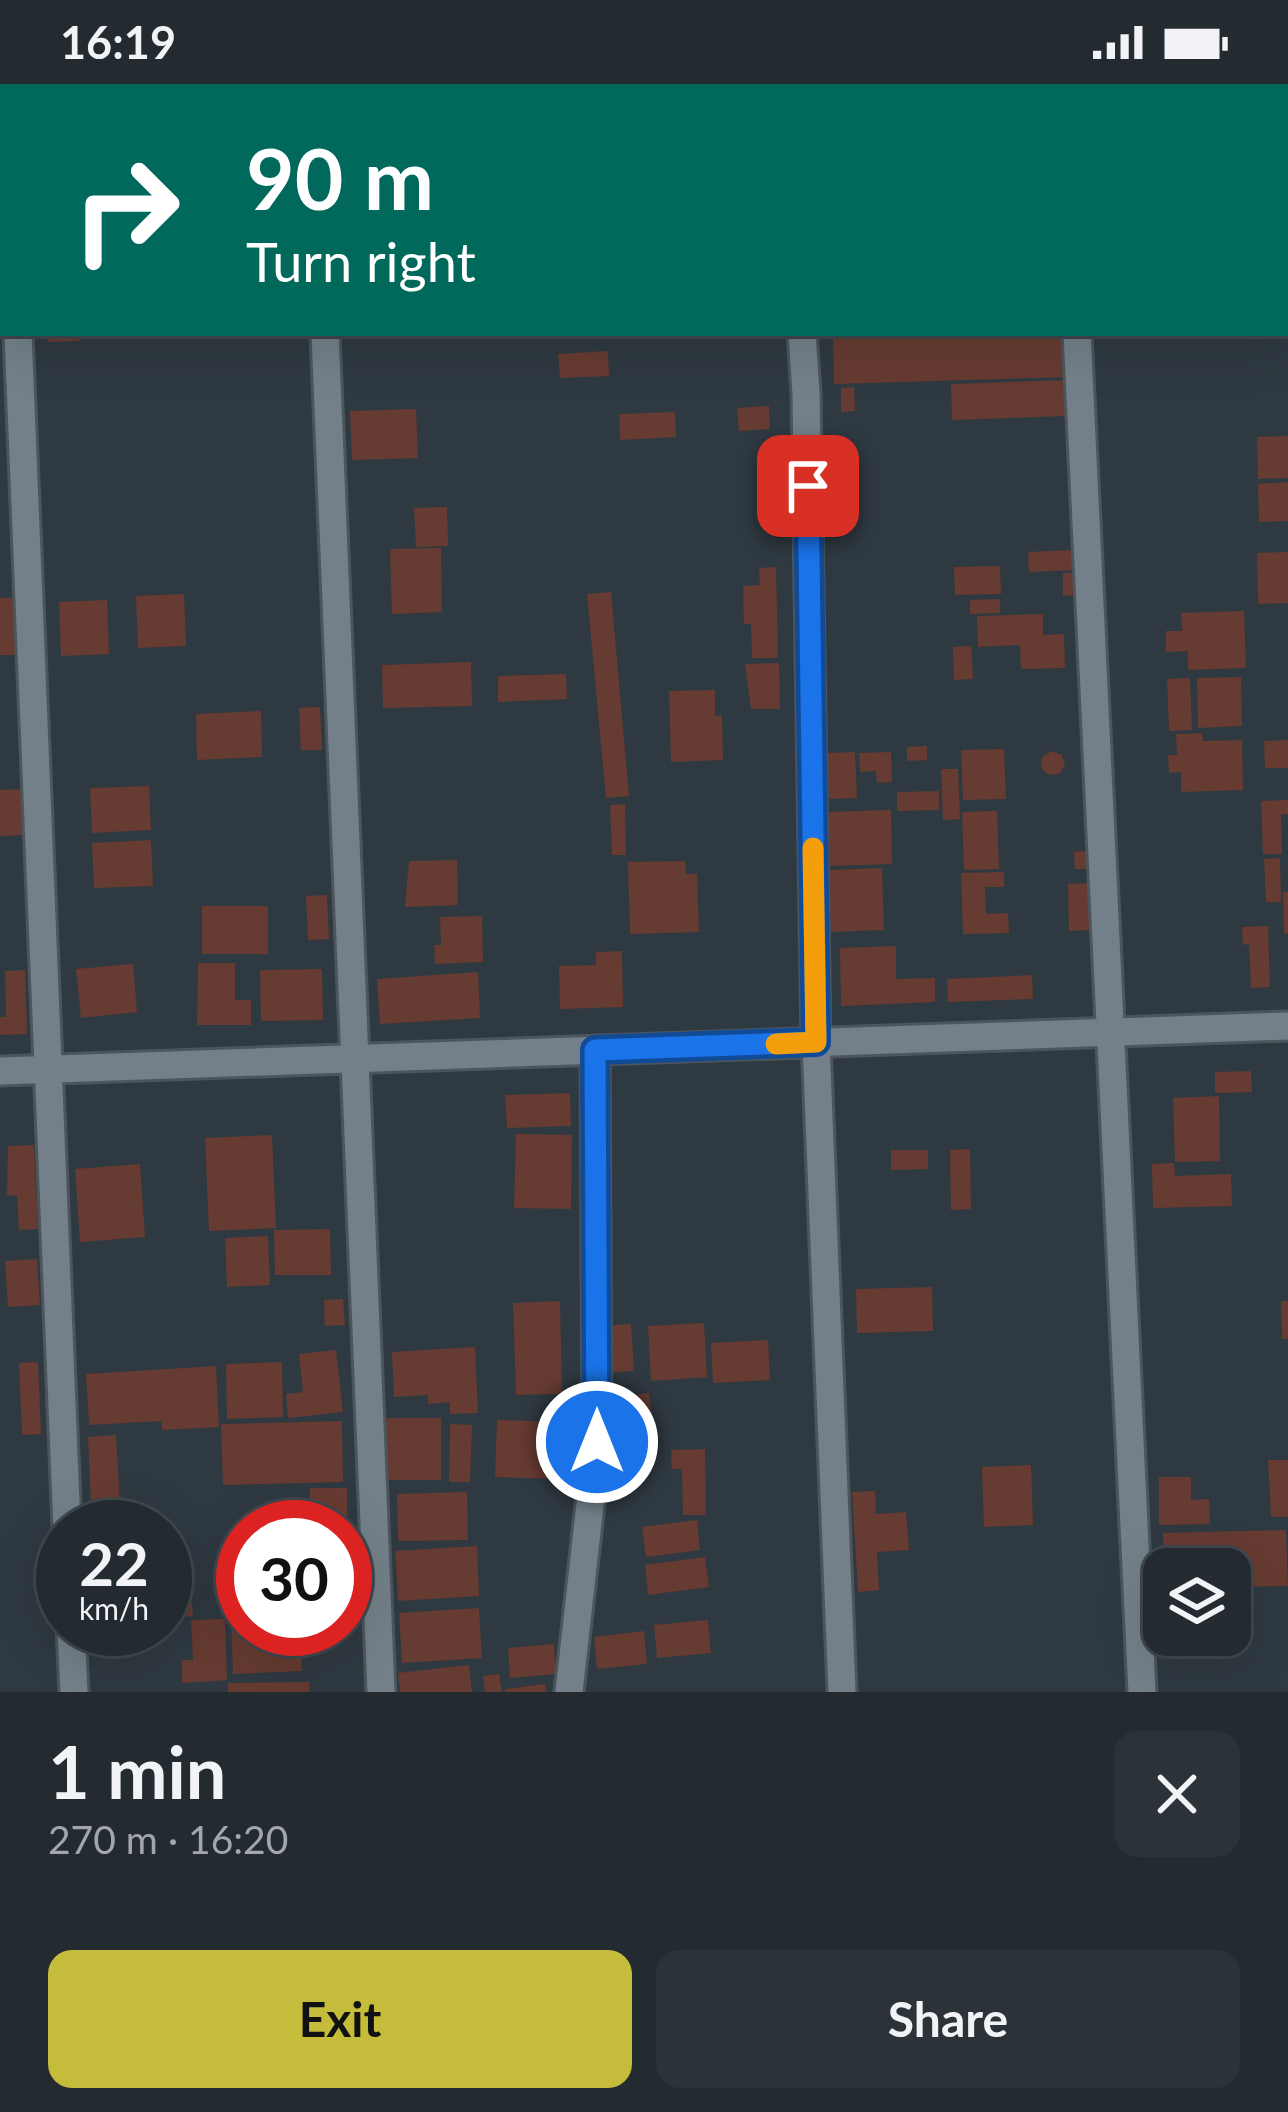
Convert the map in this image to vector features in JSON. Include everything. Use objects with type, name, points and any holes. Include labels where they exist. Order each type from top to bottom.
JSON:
[{"type":"street","points":[[18,336],[66,1500]]},
{"type":"street","points":[[325,336],[381,1692]]},
{"type":"street","points":[[802,336],[816,1042],[842,1692]]},
{"type":"street","points":[[1077,336],[1142,1692]]},
{"type":"street","points":[[0,1071],[1288,1026]]},
{"type":"street","points":[[569,1692],[597,1442],[595,1050]]},
{"type":"street","points":[[72,1656],[74,1692]]},
{"type":"building","points":[[48,336],[79,336],[80,341],[48,342]]},
{"type":"building","points":[[833,336],[1067,336],[1068,377],[834,384]]},
{"type":"building","points":[[608,351],[609,376],[560,378],[558,354]]},
{"type":"building","points":[[1068,380],[1069,416],[952,420],[951,384]]},
{"type":"building","points":[[854,387],[855,411],[841,412],[841,388]]},
{"type":"building","points":[[769,406],[770,429],[739,431],[737,408]]},
{"type":"building","points":[[416,409],[418,458],[352,460],[350,411]]},
{"type":"building","points":[[675,412],[676,437],[620,440],[619,414]]},
{"type":"building","points":[[1288,436],[1288,478],[1258,479],[1257,437]]},
{"type":"building","points":[[1288,482],[1288,521],[1259,522],[1258,484]]},
{"type":"building","points":[[447,507],[448,546],[416,547],[414,508]]},
{"type":"building","points":[[441,548],[442,612],[392,614],[390,549]]},
{"type":"building","points":[[1076,550],[1077,570],[1029,572],[1028,552]]},
{"type":"building","points":[[1288,552],[1288,603],[1258,604],[1257,553]]},
{"type":"building","points":[[1000,566],[1001,594],[955,595],[954,567]]},
{"type":"building","points":[[776,567],[778,658],[752,658],[751,624],[744,624],[743,586],[760,585],[759,568]]},
{"type":"building","points":[[1063,573],[1077,573],[1078,595],[1063,596]]},
{"type":"building","points":[[611,592],[629,796],[606,798],[587,594]]},
{"type":"building","points":[[184,594],[186,646],[138,648],[136,596]]},
{"type":"building","points":[[0,598],[14,598],[16,655],[0,655]]},
{"type":"building","points":[[1000,599],[1000,613],[970,614],[970,600]]},
{"type":"building","points":[[107,600],[109,654],[61,656],[59,602]]},
{"type":"building","points":[[1244,611],[1246,668],[1188,670],[1188,651],[1166,652],[1166,631],[1182,631],[1181,613]]},
{"type":"building","points":[[1043,614],[1043,635],[1064,634],[1065,668],[1021,669],[1020,645],[978,647],[977,616]]},
{"type":"building","points":[[971,646],[973,679],[954,680],[953,647]]},
{"type":"building","points":[[471,662],[472,706],[383,708],[382,665]]},
{"type":"building","points":[[779,663],[780,709],[751,709],[745,664]]},
{"type":"building","points":[[566,674],[567,699],[498,702],[498,676]]},
{"type":"building","points":[[1241,677],[1242,726],[1198,728],[1197,678]]},
{"type":"building","points":[[1190,678],[1192,730],[1169,731],[1167,679]]},
{"type":"building","points":[[715,690],[715,716],[722,715],[723,760],[671,762],[669,691]]},
{"type":"building","points":[[320,707],[322,750],[301,750],[299,708]]},
{"type":"building","points":[[261,711],[262,757],[197,760],[196,714]]},
{"type":"building","points":[[1202,733],[1203,741],[1242,740],[1243,790],[1181,792],[1181,772],[1169,773],[1168,755],[1177,755],[1176,734]]},
{"type":"building","points":[[1288,740],[1288,768],[1265,768],[1264,741]]},
{"type":"building","points":[[927,746],[927,760],[907,761],[907,747]]},
{"type":"building","points":[[1004,749],[1006,799],[963,800],[961,750]]},
{"type":"building","points":[[1052,751],[1062,755],[1065,765],[1059,774],[1049,775],[1041,768],[1042,757]]},
{"type":"building","points":[[855,752],[857,798],[829,799],[828,753]]},
{"type":"building","points":[[891,752],[892,782],[877,783],[876,771],[860,772],[859,753]]},
{"type":"building","points":[[941,769],[958,769],[960,819],[943,820]]},
{"type":"building","points":[[149,786],[151,830],[92,833],[90,788]]},
{"type":"building","points":[[23,789],[24,835],[0,836],[0,790]]},
{"type":"building","points":[[939,791],[939,810],[897,811],[897,792]]},
{"type":"building","points":[[1288,800],[1288,814],[1281,814],[1282,854],[1263,854],[1261,801]]},
{"type":"building","points":[[625,804],[626,855],[612,855],[610,805]]},
{"type":"building","points":[[891,810],[892,864],[830,866],[829,812]]},
{"type":"building","points":[[997,811],[999,869],[964,870],[962,812]]},
{"type":"building","points":[[151,840],[153,886],[94,888],[92,843]]},
{"type":"building","points":[[1086,851],[1087,869],[1075,869],[1074,852]]},
{"type":"building","points":[[1280,858],[1281,902],[1266,902],[1264,859]]},
{"type":"building","points":[[457,860],[458,905],[405,907],[409,861]]},
{"type":"building","points":[[685,861],[686,874],[697,874],[699,932],[630,934],[628,862]]},
{"type":"building","points":[[882,868],[884,930],[829,932],[827,870]]},
{"type":"building","points":[[1004,872],[1004,887],[985,887],[986,914],[1008,913],[1009,933],[963,934],[961,873]]},
{"type":"building","points":[[1089,883],[1091,930],[1069,931],[1068,884]]},
{"type":"building","points":[[1283,892],[1288,892],[1288,934],[1284,934]]},
{"type":"building","points":[[327,895],[329,939],[308,940],[306,896]]},
{"type":"building","points":[[202,906],[268,906],[268,954],[202,954]]},
{"type":"building","points":[[482,916],[483,962],[435,964],[434,945],[441,945],[440,917]]},
{"type":"building","points":[[1268,926],[1270,987],[1251,988],[1249,944],[1243,945],[1242,927]]},
{"type":"building","points":[[896,946],[896,979],[935,978],[935,1002],[841,1006],[840,948]]},
{"type":"building","points":[[622,951],[623,1007],[560,1009],[559,966],[596,965],[596,952]]},
{"type":"building","points":[[198,963],[235,963],[235,1000],[251,1000],[251,1025],[197,1025]]},
{"type":"building","points":[[133,964],[137,1012],[81,1018],[76,969]]},
{"type":"building","points":[[322,969],[323,1020],[261,1021],[260,970]]},
{"type":"building","points":[[25,970],[27,1034],[0,1035],[0,1017],[6,1017],[5,971]]},
{"type":"building","points":[[478,972],[480,1018],[380,1024],[377,979]]},
{"type":"building","points":[[1032,975],[1033,999],[948,1002],[947,979]]},
{"type":"building","points":[[1251,1071],[1252,1092],[1215,1093],[1215,1072]]},
{"type":"building","points":[[570,1093],[571,1126],[507,1128],[505,1095]]},
{"type":"building","points":[[1219,1096],[1220,1161],[1175,1162],[1173,1098]]},
{"type":"building","points":[[516,1134],[572,1135],[571,1209],[514,1208]]},
{"type":"building","points":[[272,1135],[276,1228],[209,1231],[205,1138]]},
{"type":"building","points":[[34,1145],[38,1229],[19,1230],[17,1195],[7,1196],[8,1146]]},
{"type":"building","points":[[970,1149],[971,1209],[951,1210],[950,1150]]},
{"type":"building","points":[[891,1150],[928,1150],[928,1169],[891,1170]]},
{"type":"building","points":[[1174,1163],[1175,1176],[1231,1174],[1232,1206],[1153,1208],[1152,1164]]},
{"type":"building","points":[[140,1164],[145,1237],[80,1242],[75,1169]]},
{"type":"building","points":[[330,1229],[331,1275],[275,1275],[274,1230]]},
{"type":"building","points":[[268,1236],[270,1285],[227,1287],[225,1238]]},
{"type":"building","points":[[37,1259],[40,1305],[8,1307],[5,1261]]},
{"type":"building","points":[[932,1287],[933,1331],[857,1333],[856,1289]]},
{"type":"building","points":[[343,1299],[345,1325],[325,1326],[324,1300]]},
{"type":"building","points":[[560,1301],[562,1394],[516,1395],[513,1303]]},
{"type":"building","points":[[1281,1301],[1288,1301],[1288,1339],[1282,1339]]},
{"type":"building","points":[[704,1323],[707,1377],[651,1381],[648,1326]]},
{"type":"building","points":[[631,1324],[634,1371],[606,1373],[602,1326]]},
{"type":"building","points":[[768,1340],[770,1380],[713,1383],[711,1343]]},
{"type":"building","points":[[475,1347],[478,1413],[450,1414],[450,1402],[428,1404],[428,1395],[394,1397],[392,1352]]},
{"type":"building","points":[[336,1350],[343,1412],[288,1418],[286,1394],[303,1392],[299,1354]]},
{"type":"building","points":[[38,1362],[41,1434],[22,1435],[19,1363]]},
{"type":"building","points":[[282,1362],[283,1417],[227,1419],[226,1364]]},
{"type":"building","points":[[216,1366],[219,1427],[162,1430],[162,1421],[89,1425],[86,1374]]},
{"type":"building","points":[[649,1393],[654,1433],[628,1437],[626,1424],[606,1426],[602,1399]]},
{"type":"building","points":[[377,1418],[441,1418],[441,1480],[376,1480]]},
{"type":"building","points":[[497,1420],[558,1422],[557,1479],[495,1477]]},
{"type":"building","points":[[342,1421],[343,1482],[223,1485],[221,1424]]},
{"type":"building","points":[[450,1424],[472,1425],[470,1482],[449,1482]]},
{"type":"building","points":[[116,1435],[120,1500],[91,1500],[88,1437]]},
{"type":"building","points":[[705,1449],[706,1515],[683,1515],[682,1469],[672,1469],[671,1450]]},
{"type":"building","points":[[1268,1460],[1288,1460],[1288,1517],[1271,1517]]},
{"type":"building","points":[[1031,1465],[1033,1525],[984,1527],[982,1467]]},
{"type":"building","points":[[1159,1477],[1191,1477],[1191,1500],[1209,1499],[1210,1524],[1159,1525]]},
{"type":"building","points":[[310,1488],[347,1488],[347,1500],[310,1500]]},
{"type":"building","points":[[875,1491],[876,1514],[906,1512],[909,1550],[877,1552],[879,1590],[858,1592],[852,1492]]},
{"type":"building","points":[[467,1492],[468,1540],[398,1541],[397,1494]]},
{"type":"building","points":[[697,1520],[700,1550],[646,1557],[642,1527]]},
{"type":"building","points":[[1286,1530],[1288,1586],[1251,1587],[1251,1548],[1163,1548],[1163,1533]]},
{"type":"building","points":[[477,1546],[479,1596],[398,1601],[395,1551]]},
{"type":"building","points":[[705,1557],[709,1587],[648,1595],[645,1565]]},
{"type":"building","points":[[479,1608],[482,1658],[402,1663],[399,1613]]},
{"type":"building","points":[[216,1619],[216,1656],[226,1656],[227,1680],[182,1683],[182,1660],[193,1660],[192,1620]]},
{"type":"building","points":[[708,1620],[711,1653],[657,1658],[654,1625]]},
{"type":"building","points":[[644,1631],[647,1664],[597,1669],[594,1637]]},
{"type":"building","points":[[554,1644],[556,1674],[510,1678],[508,1648]]},
{"type":"building","points":[[232,1656],[301,1656],[302,1671],[233,1674]]},
{"type":"building","points":[[469,1665],[472,1692],[400,1692],[398,1673]]},
{"type":"building","points":[[499,1674],[502,1692],[485,1692],[483,1676]]},
{"type":"building","points":[[309,1682],[309,1692],[228,1692],[228,1683]]},
{"type":"building","points":[[545,1684],[546,1692],[505,1692],[505,1689]]},
{"type":"slow traffic","points":[[776,1044],[816,1042],[813,848]]},
{"type":"route","points":[[597,1442],[595,1050],[816,1042],[808,486]]}]
